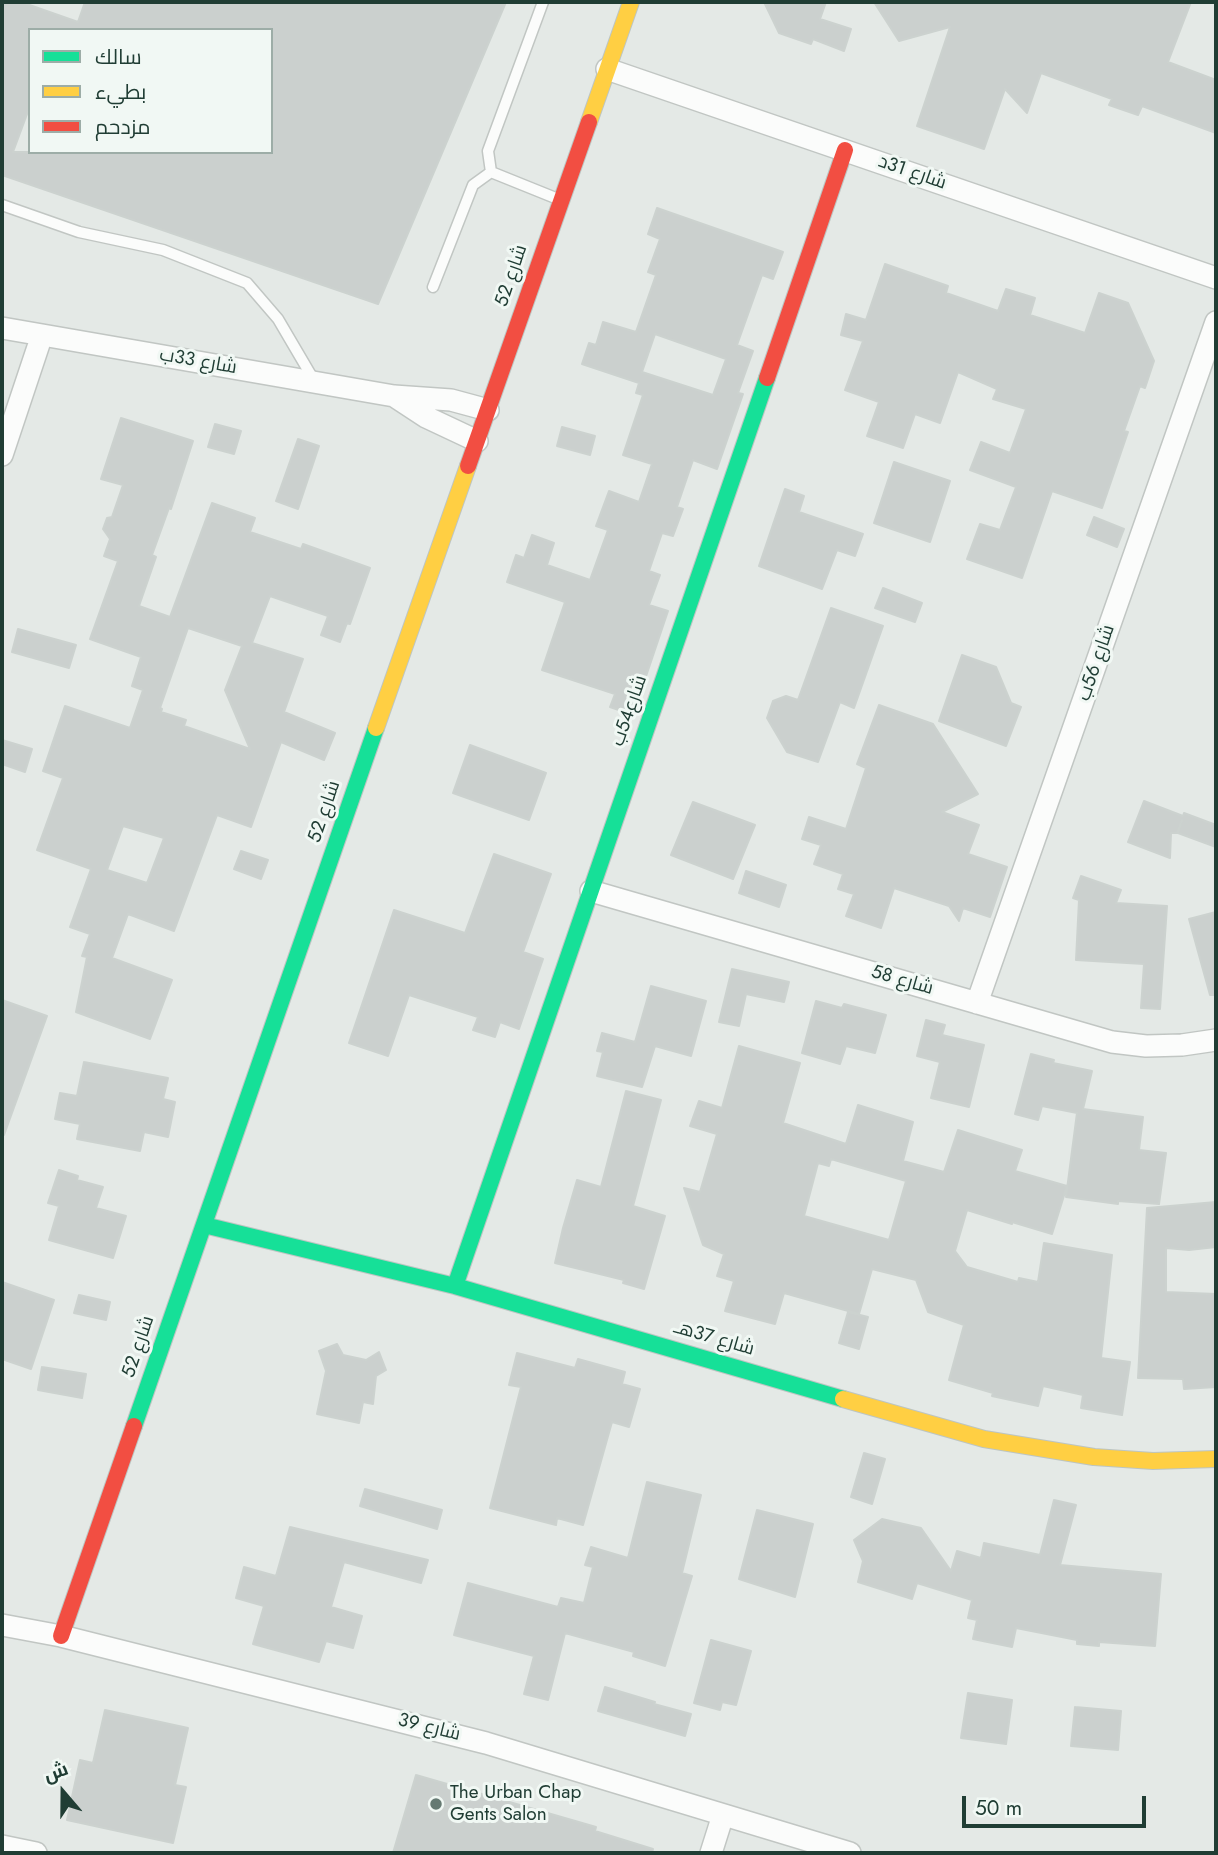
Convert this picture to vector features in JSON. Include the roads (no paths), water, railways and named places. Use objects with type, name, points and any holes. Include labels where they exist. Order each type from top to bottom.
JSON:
[{"type":"street","name":"شارع 52","points":[[61,1636],[631,2]]},
{"type":"street","name":"شارع 31د","points":[[607,69],[1216,278]]},
{"type":"street","name":"شارع54ب","points":[[455,1286],[845,150]]},
{"type":"street","name":"شارع 56ب","points":[[977,1003],[1216,322]]},
{"type":"street","name":"شارع 33ب","points":[[2,328],[394,396],[451,400],[488,410]]},
{"type":"street","points":[[2,455],[42,335]]},
{"type":"street","name":"شارع 33ب","points":[[394,396],[426,417],[477,441]]},
{"type":"street","name":"شارع 58","points":[[591,891],[1112,1042],[1182,1045],[1216,1040]]},
{"type":"street","name":"شارع 37هـ","points":[[204,1225],[455,1286],[984,1439],[1094,1457],[1153,1461],[1216,1459]]},
{"type":"street","name":"شارع 39","points":[[2,1625],[61,1636],[486,1743],[850,1853]]},
{"type":"street","points":[[711,1853],[723,1815]]},
{"type":"street","points":[[2,1846],[36,1853]]},
{"type":"lane","points":[[491,172],[488,151],[543,2]]},
{"type":"lane","points":[[491,172],[561,200]]},
{"type":"lane","points":[[433,287],[473,185],[491,172]]},
{"type":"lane","points":[[2,205],[79,232],[163,250],[247,283],[278,319],[316,383]]},
{"type":"place","name":"The Urban Chap Gents Salon","points":[[436,1804]]}]
